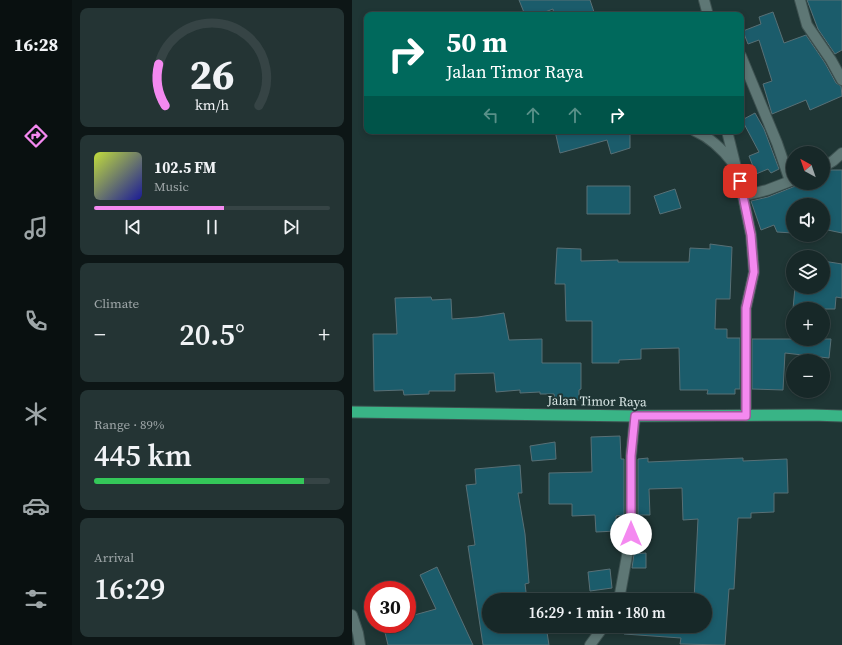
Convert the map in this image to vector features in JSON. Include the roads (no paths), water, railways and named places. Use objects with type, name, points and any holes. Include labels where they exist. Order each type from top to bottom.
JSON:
[{"type":"highway","name":"Jalan Timor Raya","points":[[352,412],[635,416],[842,416]]},
{"type":"street","points":[[800,0],[807,25],[831,60],[842,80]]},
{"type":"street","points":[[744,63],[786,165]]},
{"type":"street","points":[[702,134],[716,144],[736,166]]},
{"type":"street","points":[[728,134],[744,196],[751,235],[754,272],[746,308],[746,416]]},
{"type":"street","points":[[830,163],[842,154]]},
{"type":"street","points":[[744,196],[767,190],[786,182]]},
{"type":"street","points":[[620,593],[631,534],[631,456],[635,416]]},
{"type":"street","points":[[352,615],[360,645]]},
{"type":"street","points":[[590,645],[599,633]]}]
